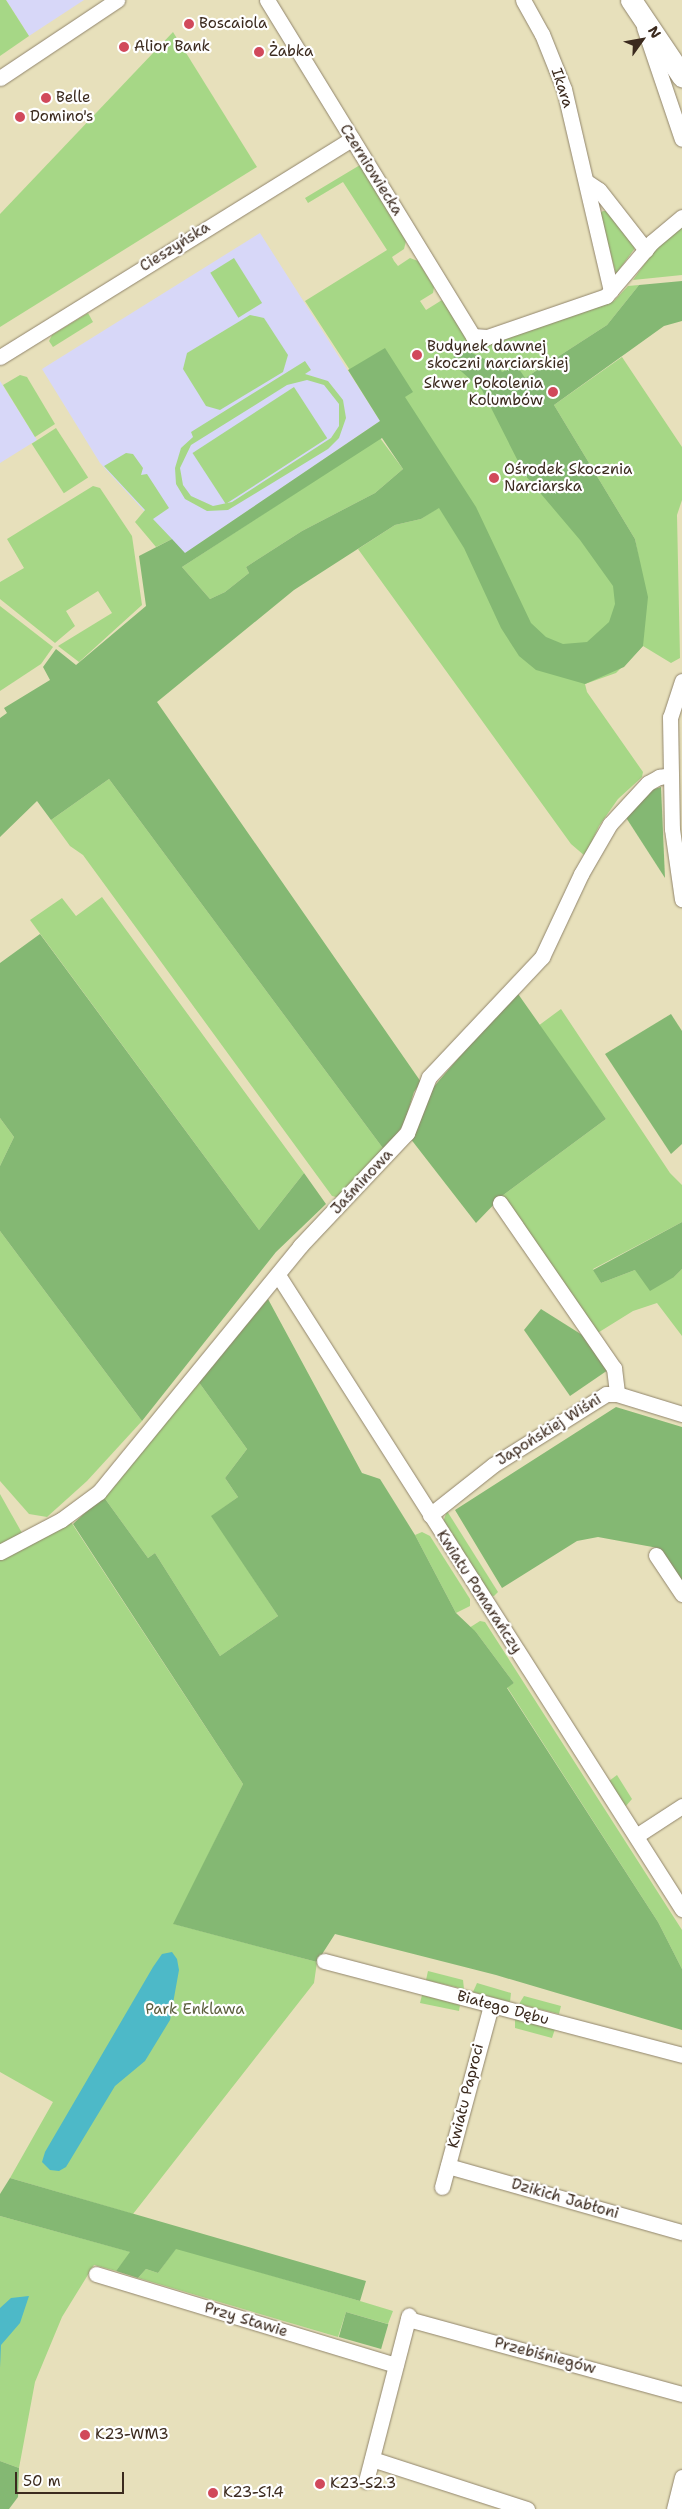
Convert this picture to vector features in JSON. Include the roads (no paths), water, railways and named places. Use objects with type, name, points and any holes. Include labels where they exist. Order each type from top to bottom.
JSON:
[{"type":"street","points":[[0,78],[117,0]]},
{"type":"street","name":"Czerniowiecka","points":[[267,0],[470,332],[478,338],[600,300],[611,292]]},
{"type":"street","name":"Ikara","points":[[523,0],[542,34],[564,89],[611,292]]},
{"type":"street","points":[[635,7],[682,76]]},
{"type":"street","points":[[635,7],[682,139]]},
{"type":"street","name":"Cieszyńska","points":[[0,357],[352,139]]},
{"type":"street","points":[[587,182],[598,190],[646,250]]},
{"type":"street","points":[[611,292],[646,250],[682,217]]},
{"type":"street","points":[[682,681],[670,716],[672,829],[682,899]]},
{"type":"street","name":"Jaśminowa","points":[[0,1552],[61,1520],[99,1492],[238,1319],[278,1275],[308,1237],[407,1133],[429,1077],[542,957],[581,874],[610,824],[648,783],[659,777],[671,776]]},
{"type":"street","points":[[500,1203],[614,1368],[617,1394]]},
{"type":"street","name":"Kwiatu Pomarańczy","points":[[278,1275],[682,1909]]},
{"type":"street","name":"Japońskiej Wiśni","points":[[430,1515],[482,1473],[589,1402],[606,1394],[617,1394],[682,1414]]},
{"type":"street","points":[[656,1555],[682,1594]]},
{"type":"street","points":[[636,1836],[682,1806]]},
{"type":"street","name":"Białego Dębu","points":[[324,1961],[682,2055]]},
{"type":"street","name":"Kwiatu Paproci","points":[[442,2187],[491,2005]]},
{"type":"street","name":"Dzikich Jabłoni","points":[[448,2166],[682,2232]]},
{"type":"street","name":"Przy Stawie","points":[[96,2274],[396,2365]]},
{"type":"street","name":"Przebiśniegów","points":[[396,2365],[409,2317],[682,2394]]},
{"type":"street","points":[[366,2481],[396,2365]]},
{"type":"street","points":[[372,2459],[527,2509]]},
{"type":"street","points":[[674,2509],[682,2477]]},
{"type":"water","points":[[172,1952],[177,1959],[179,1970],[170,2020],[145,2061],[115,2086],[66,2167],[59,2171],[50,2170],[42,2162],[45,2152],[153,1967],[162,1954]]},
{"type":"water","points":[[29,2296],[20,2323],[1,2345],[0,2368],[0,2308],[11,2298]]},
{"type":"place","name":"Boscaiola","points":[[189,24]]},
{"type":"place","name":"Alior Bank","points":[[124,47]]},
{"type":"place","name":"Żabka","points":[[259,52]]},
{"type":"place","name":"Belle","points":[[46,98]]},
{"type":"place","name":"Domino's","points":[[20,117]]},
{"type":"place","name":"Budynek dawnej skoczni narciarskiej","points":[[417,355]]},
{"type":"place","name":"Skwer Pokolenia Kolumbów","points":[[553,392]]},
{"type":"place","name":"Ośrodek Skocznia Narciarska","points":[[494,478]]},
{"type":"place","name":"K23-WM3","points":[[85,2435]]},
{"type":"place","name":"K23-S2.3","points":[[320,2484]]},
{"type":"place","name":"K23-S1.4","points":[[213,2493]]},
{"type":"park label","name":"Park Enklawa","points":[[195,2010]]}]
